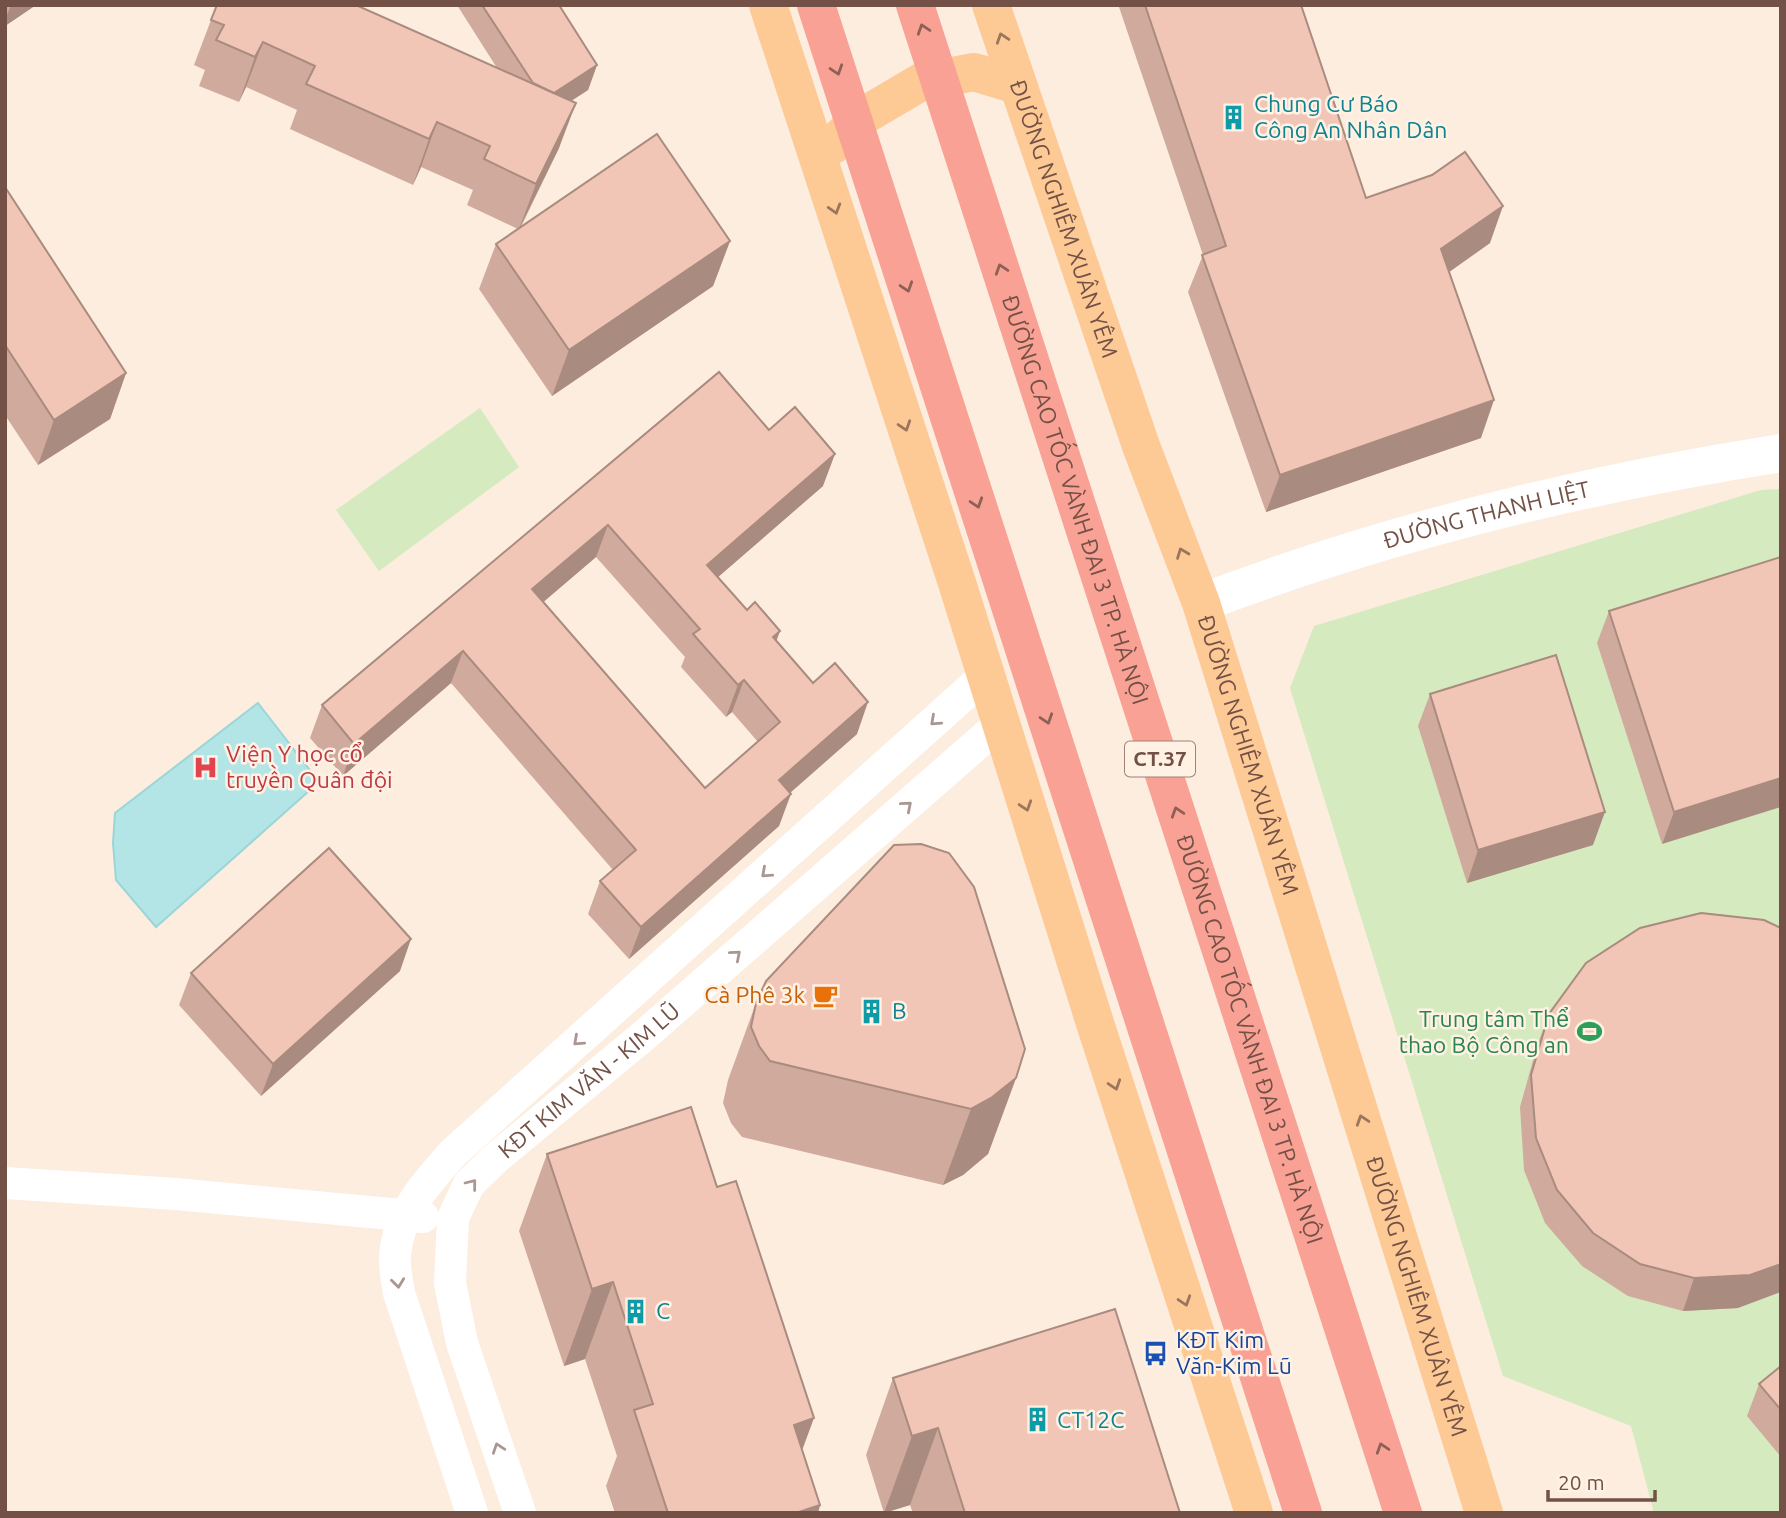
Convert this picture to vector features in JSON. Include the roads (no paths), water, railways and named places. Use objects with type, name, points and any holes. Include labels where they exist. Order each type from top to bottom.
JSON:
[{"type":"highway","points":[[816,5],[1303,1513]]},
{"type":"highway","name":"ĐƯỜNG CAO TỐC VÀNH ĐAI 3 TP. HÀ NỘI","points":[[915,5],[1403,1513]]},
{"type":"main road","points":[[768,5],[820,159],[1254,1513]]},
{"type":"main road","name":"ĐƯỜNG NGHIÊM XUÂN YÊM","points":[[991,5],[1141,446],[1201,603],[1484,1513]]},
{"type":"main road","points":[[820,159],[860,118],[921,82],[974,72],[1017,85]]},
{"type":"street","name":"ĐƯỜNG THANH LIỆT","points":[[1201,603],[1281,572],[1572,491],[1695,466],[1781,453]]},
{"type":"street","name":"KĐT KIM VĂN - KIM LŨ","points":[[472,1513],[399,1293],[395,1256],[404,1216],[418,1194],[453,1153],[986,676]]},
{"type":"street","name":"KĐT KIM VĂN - KIM LŨ","points":[[520,1513],[462,1343],[450,1283],[453,1218],[469,1184],[641,1038],[1000,724]]},
{"type":"street","points":[[612,1010],[641,1038]]},
{"type":"street","points":[[5,1183],[176,1194],[404,1216],[453,1218]]},
{"type":"water","points":[[258,703],[319,782],[156,927],[116,880],[113,843],[115,813]]},
{"type":"place","name":"Chung Cư Báo Công An Nhân Dân","points":[[1234,117]]},
{"type":"place","name":"Viện Y học cổ truyền Quân đội","points":[[206,767]]},
{"type":"place","name":"Cà Phê 3k","points":[[825,995]]},
{"type":"place","name":"B","points":[[872,1011]]},
{"type":"place","name":"Trung tâm Thể thao Bộ Công an","points":[[1589,1032]]},
{"type":"place","name":"C","points":[[636,1311]]},
{"type":"place","name":"KĐT Kim Văn-Kim Lũ","points":[[1156,1353]]},
{"type":"place","name":"CT12C","points":[[1037,1420]]}]
